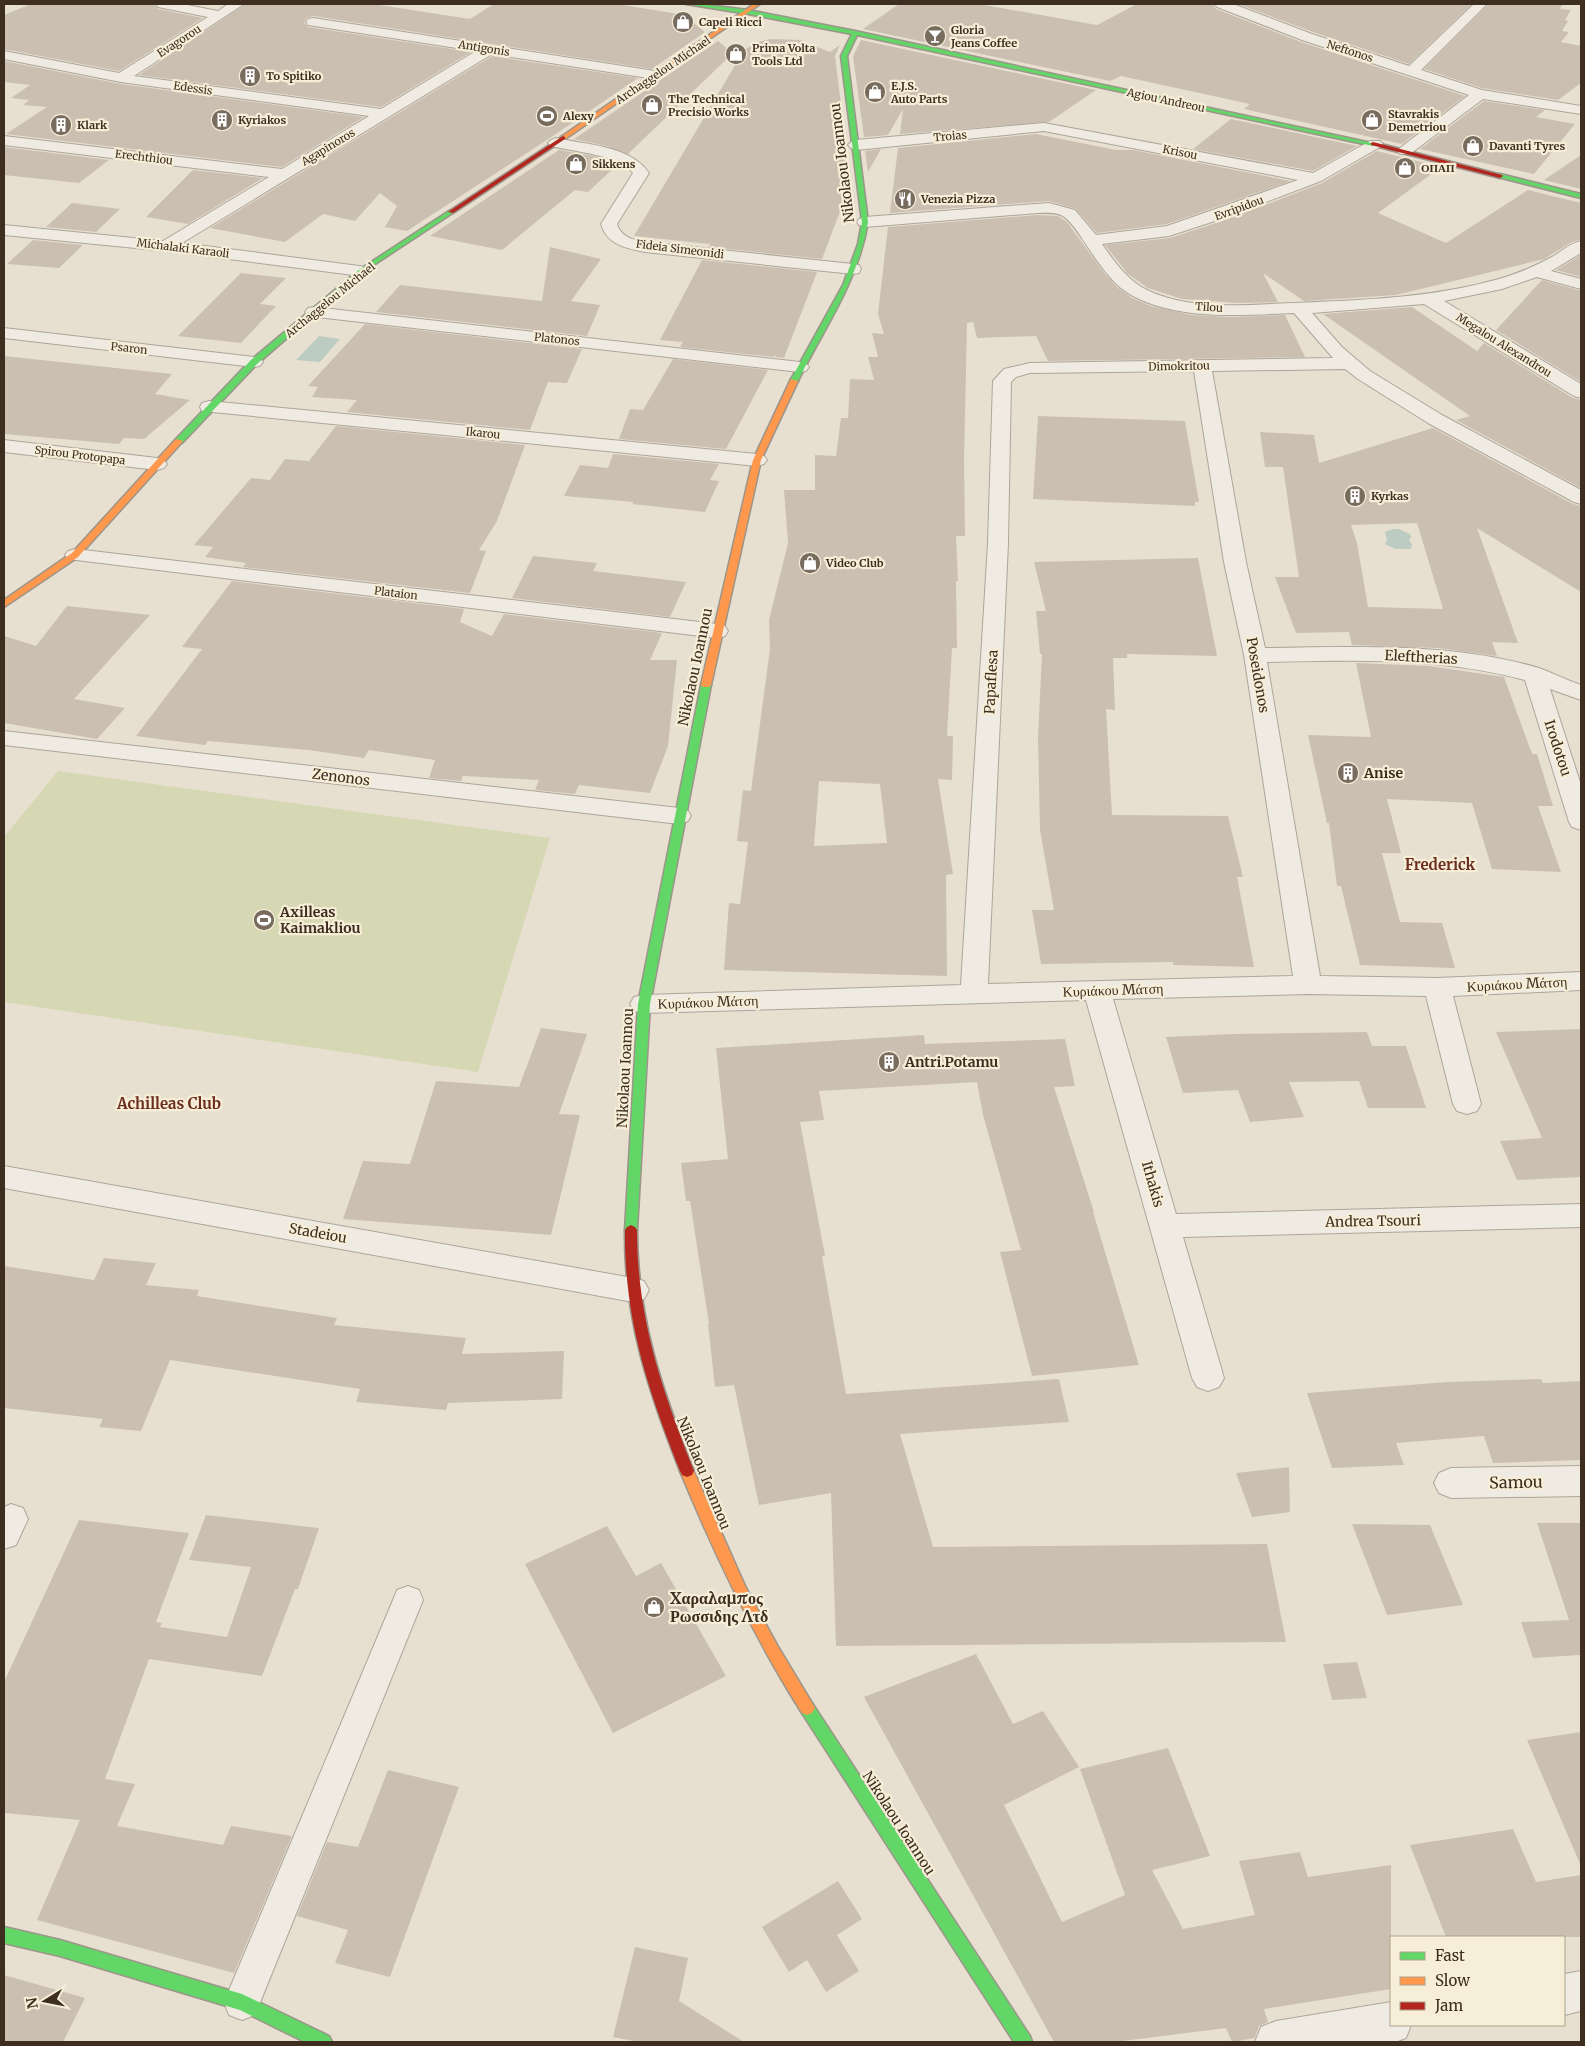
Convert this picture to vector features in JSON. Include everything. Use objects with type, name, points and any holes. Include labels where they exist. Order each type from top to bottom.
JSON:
[{"type":"street","points":[[163,4],[220,15]]},
{"type":"street","name":"Evagorou","points":[[121,78],[237,4]]},
{"type":"street","name":"Agiou Andreou","points":[[688,4],[748,12],[855,33],[1375,144],[1581,196]]},
{"type":"street","name":"Archaggelou Michael","points":[[4,604],[75,555],[157,464],[254,362],[361,271],[556,143],[757,4]]},
{"type":"street","name":"Neftonos","points":[[1222,4],[1307,37],[1480,94],[1581,110]]},
{"type":"street","points":[[1412,71],[1481,4]]},
{"type":"street","name":"Antigonis","points":[[313,22],[655,75]]},
{"type":"street","name":"Nikolaou Ioannou","points":[[855,33],[844,56],[865,222],[863,243],[840,296],[800,366],[757,460],[717,630],[679,816],[644,1004],[631,1217],[630,1254],[633,1290],[648,1364],[665,1417],[710,1528],[754,1621],[805,1706],[1024,2042]]},
{"type":"street","name":"Agapinoros","points":[[166,246],[490,49]]},
{"type":"street","name":"Edessis","points":[[4,55],[121,78],[383,114]]},
{"type":"street","points":[[1405,151],[1480,94]]},
{"type":"street","name":"Troias","points":[[856,144],[1044,127]]},
{"type":"street","name":"Krisou","points":[[1044,127],[1315,178]]},
{"type":"street","name":"Erechthiou","points":[[4,140],[284,174]]},
{"type":"street","name":"Fideia Simeonidi","points":[[556,143],[624,158],[638,167],[641,173],[609,224],[612,232],[624,241],[645,246],[853,268]]},
{"type":"street","name":"Evripidou","points":[[1092,240],[1149,234],[1177,228],[1237,209],[1315,178],[1375,144]]},
{"type":"street","name":"Tilou","points":[[865,222],[1049,208],[1059,209],[1073,216],[1092,240],[1113,273],[1141,294],[1185,305],[1211,308],[1299,308],[1427,298],[1496,285],[1537,272],[1552,265],[1581,246]]},
{"type":"street","name":"Michalaki Karaoli","points":[[4,230],[166,246],[361,271]]},
{"type":"street","points":[[1537,272],[1581,284]]},
{"type":"street","name":"Megalou Alexandrou","points":[[1427,298],[1581,392]]},
{"type":"street","points":[[1299,308],[1322,336],[1349,363],[1382,387],[1428,415],[1581,498]]},
{"type":"street","name":"Platonos","points":[[314,312],[800,366]]},
{"type":"street","name":"Psaron","points":[[4,334],[254,362]]},
{"type":"street","name":"Dimokritou","points":[[1010,373],[1017,370],[1040,367],[1349,363]]},
{"type":"street","name":"Poseidonos","points":[[1202,366],[1235,562],[1255,655],[1308,985]]},
{"type":"street","name":"Papaflesa","points":[[974,995],[998,543],[1001,386],[1002,381],[1010,373]]},
{"type":"street","name":"Ikarou","points":[[210,407],[757,460]]},
{"type":"street","name":"Spirou Protopapa","points":[[4,446],[157,464]]},
{"type":"street","name":"Plataion","points":[[75,555],[717,630]]},
{"type":"street","name":"Eleftherias","points":[[1255,655],[1374,654],[1442,656],[1473,660],[1534,674],[1581,694]]},
{"type":"street","name":"Irodotou","points":[[1534,674],[1581,822]]},
{"type":"street","name":"Zenonos","points":[[4,738],[679,816]]},
{"type":"street","name":"Κυριάκου Μάτση","points":[[644,1004],[1097,990],[1308,985],[1437,987],[1581,981]]},
{"type":"street","points":[[1437,987],[1468,1104]]},
{"type":"street","name":"Ithakis","points":[[1097,990],[1208,1378]]},
{"type":"street","name":"Stadeiou","points":[[4,1177],[633,1290]]},
{"type":"street","name":"Andrea Tsouri","points":[[1166,1226],[1581,1216]]},
{"type":"street","name":"Samou","points":[[1451,1483],[1581,1481]]},
{"type":"street","points":[[4,1935],[60,1948],[242,2002],[323,2042]]},
{"type":"street","points":[[1565,1994],[1581,1991]]},
{"type":"street","points":[[1276,2042],[1390,2023]]},
{"type":"lane","points":[[242,2002],[408,1600]]},
{"type":"green space","name":"Axilleas Kaimakliou","points":[[58,771],[550,838],[478,1072],[4,1002],[4,837]]},
{"type":"shaded area","points":[[319,336],[340,339],[320,362],[296,360]]},
{"type":"shaded area","points":[[1399,529],[1410,534],[1411,549],[1395,549],[1385,544],[1387,540],[1385,532]]},
{"type":"building","points":[[31,4],[155,4],[158,9],[203,18],[119,71],[4,49],[4,15]]},
{"type":"building","points":[[246,4],[373,4],[470,19],[494,4],[617,4],[684,15],[705,32],[652,69],[313,16],[306,18],[304,23],[308,27],[471,52],[381,107],[139,75]]},
{"type":"building","points":[[899,4],[979,4],[1097,25],[1137,4],[1213,4],[1216,9],[1301,42],[1465,96],[1402,144],[1244,109],[1250,104],[1121,76],[1110,81],[863,29]]},
{"type":"building","points":[[1238,4],[1472,4],[1409,64],[1313,32]]},
{"type":"building","points":[[1489,4],[1562,4],[1560,9],[1571,10],[1565,20],[1568,21],[1562,31],[1569,32],[1561,42],[1581,46],[1581,83],[1558,100],[1482,88],[1424,69]]},
{"type":"building","points":[[771,39],[800,40],[830,52],[840,45],[835,56],[853,201],[847,211],[844,201],[822,259],[709,247],[710,244],[634,236],[744,50],[758,42]]},
{"type":"building","points":[[861,40],[1096,90],[1049,122],[900,134],[903,109],[888,135],[864,137],[853,56]]},
{"type":"building","points":[[718,41],[733,53],[628,154],[607,146],[574,139]]},
{"type":"building","points":[[492,56],[638,78],[407,231],[385,227],[397,206],[380,193],[355,221],[323,214],[285,242],[210,228]]},
{"type":"building","points":[[4,61],[121,84],[364,117],[282,167],[6,134],[47,107],[23,105],[29,100],[11,98],[30,85],[4,82]]},
{"type":"building","points":[[1484,101],[1545,110],[1536,117],[1575,124],[1534,174],[1420,149]]},
{"type":"building","points":[[1231,119],[1357,146],[1313,171],[1193,149]]},
{"type":"building","points":[[1036,134],[1116,150],[1133,150],[1291,181],[1167,224],[1097,233],[1076,209],[1049,201],[890,213],[898,148]]},
{"type":"building","points":[[4,147],[109,160],[79,183],[4,175]]},
{"type":"building","points":[[881,149],[868,172],[865,151]]},
{"type":"building","points":[[559,150],[595,156],[618,164],[588,192],[575,190],[502,250],[430,236]]},
{"type":"building","points":[[1377,151],[1441,167],[1378,213],[1446,243],[1528,190],[1581,203],[1581,239],[1572,242],[1544,259],[1396,295],[1304,301],[1263,273],[1278,302],[1237,303],[1182,299],[1148,288],[1128,274],[1105,245],[1170,238],[1228,219],[1322,183]]},
{"type":"building","points":[[1581,155],[1581,189],[1544,180]]},
{"type":"building","points":[[193,170],[263,178],[188,224],[146,217]]},
{"type":"building","points":[[72,203],[120,209],[96,232],[46,227]]},
{"type":"building","points":[[1038,215],[1058,216],[1067,222],[1105,274],[1117,287],[1132,298],[1151,306],[1191,315],[1233,317],[1285,315],[1305,357],[1048,361],[1036,336],[977,338],[973,322],[967,323],[964,460],[965,536],[956,536],[958,581],[956,581],[957,648],[952,648],[947,736],[953,736],[952,780],[938,779],[953,874],[946,875],[947,976],[724,970],[729,903],[740,904],[748,842],[737,841],[743,790],[751,791],[770,649],[769,620],[788,543],[784,490],[815,490],[815,455],[836,456],[841,418],[848,418],[850,379],[874,380],[868,357],[878,357],[872,333],[884,334],[878,314],[888,227]],"holes":[[[819,781],[880,784],[887,843],[814,846]]]},
{"type":"building","points":[[33,240],[83,245],[59,268],[7,264]]},
{"type":"building","points":[[550,247],[601,259],[571,301],[600,305],[587,336],[376,312],[400,285],[542,301]]},
{"type":"building","points":[[1581,255],[1581,277],[1556,270]]},
{"type":"building","points":[[702,260],[817,272],[784,358],[776,357],[776,355],[774,357],[680,347],[683,342],[660,340]]},
{"type":"building","points":[[241,273],[286,278],[260,304],[276,306],[241,343],[178,336]]},
{"type":"building","points":[[1542,280],[1581,291],[1581,382],[1496,330]]},
{"type":"building","points":[[1412,307],[1477,351],[1484,343],[1573,398],[1581,400],[1581,488],[1456,420],[1470,416],[1323,314]]},
{"type":"building","points":[[365,324],[582,349],[567,383],[548,382],[530,430],[347,412],[357,400],[312,397],[318,387],[308,386]]},
{"type":"building","points":[[4,356],[172,374],[155,394],[190,400],[144,439],[124,438],[119,444],[4,434]]},
{"type":"building","points":[[673,359],[768,370],[726,449],[619,439],[630,409],[643,410]]},
{"type":"building","points":[[1038,416],[1185,421],[1199,502],[1195,502],[1195,506],[1033,499]]},
{"type":"building","points":[[336,426],[525,445],[497,521],[479,550],[486,551],[470,593],[243,567],[246,563],[205,557],[213,547],[194,545],[251,478],[270,480],[285,459],[309,461]]},
{"type":"building","points":[[1433,428],[1573,504],[1581,506],[1581,592],[1477,528],[1518,643],[1492,642],[1497,656],[1438,648],[1352,645],[1349,632],[1296,633],[1275,577],[1299,577],[1283,467],[1265,467],[1260,432],[1314,435],[1319,463]],"holes":[[[1417,523],[1443,609],[1368,607],[1357,543],[1351,525]]]},
{"type":"building","points":[[613,454],[719,464],[710,480],[719,481],[705,512],[632,504],[634,502],[564,496],[580,465],[608,468]]},
{"type":"building","points":[[533,556],[597,563],[593,571],[686,582],[670,617],[512,598]]},
{"type":"building","points":[[1198,558],[1217,656],[1127,654],[1127,658],[1113,658],[1115,710],[1106,709],[1112,815],[1228,816],[1243,877],[1237,877],[1254,967],[1173,965],[1173,962],[1041,964],[1032,910],[1054,910],[1040,830],[1038,737],[1042,654],[1040,654],[1036,611],[1046,611],[1034,562]]},
{"type":"building","points":[[232,581],[464,609],[460,622],[492,636],[504,614],[662,633],[650,660],[677,660],[668,746],[650,793],[579,785],[575,794],[535,790],[539,780],[463,776],[461,781],[429,778],[435,760],[369,750],[364,758],[308,750],[208,741],[205,745],[136,736],[202,649],[182,647]]},
{"type":"building","points":[[67,606],[150,615],[74,699],[125,708],[97,739],[4,723],[4,636],[36,646]]},
{"type":"building","points":[[1356,663],[1429,666],[1504,677],[1532,754],[1537,754],[1553,806],[1538,806],[1561,872],[1492,869],[1472,803],[1387,799],[1401,853],[1382,853],[1400,922],[1442,923],[1455,968],[1360,965],[1341,886],[1337,886],[1329,823],[1327,823],[1308,735],[1371,737]]},
{"type":"building","points":[[541,1028],[587,1034],[559,1114],[580,1115],[551,1235],[343,1219],[363,1161],[410,1164],[436,1081],[519,1087]]},
{"type":"building","points":[[1581,1029],[1581,1177],[1517,1180],[1500,1141],[1542,1138],[1496,1032]]},
{"type":"building","points":[[1367,1032],[1372,1046],[1406,1046],[1426,1108],[1368,1108],[1359,1081],[1289,1082],[1304,1117],[1250,1122],[1238,1090],[1183,1093],[1166,1037],[1234,1034]]},
{"type":"building","points":[[924,1035],[925,1044],[1065,1039],[1075,1086],[1054,1087],[1094,1212],[1139,1365],[1032,1376],[1000,1252],[1021,1250],[983,1115],[977,1082],[819,1091],[824,1120],[800,1122],[825,1256],[822,1256],[846,1394],[1059,1379],[1069,1422],[900,1434],[933,1547],[1267,1544],[1286,1642],[836,1646],[831,1493],[759,1505],[734,1385],[715,1387],[709,1324],[690,1201],[686,1201],[681,1163],[728,1159],[716,1048]]},
{"type":"building","points":[[104,1258],[156,1263],[146,1285],[199,1290],[197,1296],[337,1318],[334,1325],[466,1338],[462,1354],[564,1351],[562,1399],[448,1403],[446,1410],[356,1402],[360,1389],[170,1360],[141,1431],[99,1427],[103,1419],[4,1408],[4,1266],[94,1280]]},
{"type":"building","points":[[1541,1379],[1543,1383],[1581,1381],[1581,1460],[1493,1463],[1484,1436],[1396,1443],[1404,1465],[1332,1468],[1307,1393],[1447,1382]]},
{"type":"building","points":[[1289,1467],[1290,1512],[1252,1517],[1236,1473]]},
{"type":"building","points":[[206,1515],[319,1528],[298,1589],[295,1589],[262,1676],[149,1659],[105,1779],[135,1784],[117,1826],[223,1845],[231,1826],[292,1836],[234,1973],[37,1920],[80,1820],[4,1813],[4,1682],[79,1520],[189,1533],[156,1622],[162,1623],[160,1627],[227,1637],[251,1567],[189,1560]]},
{"type":"building","points":[[1537,1523],[1581,1523],[1581,1655],[1533,1658],[1521,1622],[1569,1620]]},
{"type":"building","points":[[1352,1524],[1430,1525],[1463,1605],[1387,1615]]},
{"type":"building","points":[[607,1526],[636,1576],[661,1563],[726,1676],[613,1733],[525,1564]]},
{"type":"building","points":[[976,1654],[1013,1724],[1043,1711],[1079,1767],[1004,1805],[1062,1922],[1125,1895],[1080,1769],[1168,1748],[1210,1856],[1152,1870],[1183,1929],[1255,1915],[1239,1861],[1300,1852],[1308,1877],[1391,1865],[1390,1989],[1264,2009],[1268,2022],[1259,2026],[1255,2038],[1232,2042],[1226,2028],[1115,2042],[1054,2042],[864,1697]]},
{"type":"building","points":[[1357,1662],[1367,1698],[1332,1700],[1323,1664]]},
{"type":"building","points":[[1581,1732],[1581,1866],[1527,1740]]},
{"type":"building","points":[[388,1770],[459,1787],[390,1977],[335,1963],[348,1930],[297,1916],[327,1842],[358,1847]]},
{"type":"building","points":[[1513,1829],[1536,1882],[1581,1875],[1581,1937],[1446,1936],[1410,1845]]},
{"type":"building","points":[[838,1881],[862,1919],[837,1935],[859,1971],[826,1992],[807,1960],[789,1972],[762,1927]]},
{"type":"building","points":[[635,1947],[688,1958],[679,2001],[744,2042],[639,2042],[613,2037]]},
{"type":"building","points":[[4,1975],[85,1998],[63,2042],[4,2042]]},
{"type":"traffic: fast","points":[[689,4],[748,12],[855,33],[1373,144]]},
{"type":"traffic: fast","points":[[794,381],[846,285],[855,264],[865,222],[844,56],[855,33]]},
{"type":"traffic: fast","points":[[1500,176],[1581,196]]},
{"type":"traffic: fast","points":[[179,441],[254,362],[361,271],[451,212]]},
{"type":"traffic: fast","points":[[631,1230],[644,1004],[706,685]]},
{"type":"traffic: fast","points":[[807,1708],[1024,2042]]},
{"type":"traffic: fast","points":[[4,1935],[60,1948],[242,2002],[323,2042]]},
{"type":"traffic: slow","points":[[563,138],[757,4]]},
{"type":"traffic: slow","points":[[706,685],[757,460],[794,381]]},
{"type":"traffic: slow","points":[[4,604],[75,555],[179,441]]},
{"type":"traffic: slow","points":[[687,1471],[713,1533],[741,1592],[772,1650],[807,1708]]},
{"type":"traffic: jam","points":[[451,212],[563,138]]},
{"type":"traffic: jam","points":[[1373,144],[1500,176]]},
{"type":"traffic: jam","points":[[631,1230],[631,1261],[639,1323],[655,1383],[687,1471]]},
{"type":"place","name":"Capeli Ricci","points":[[683,22]]},
{"type":"place","name":"Gloria Jeans Coffee","points":[[935,36]]},
{"type":"place","name":"Prima Volta Tools Ltd","points":[[736,54]]},
{"type":"place","name":"To Spitiko","points":[[250,76]]},
{"type":"place","name":"E.J.S. Auto Parts","points":[[875,92]]},
{"type":"place","name":"The Technical Precisio Works","points":[[652,105]]},
{"type":"place","name":"Alexy","points":[[547,116]]},
{"type":"place","name":"Kyriakos","points":[[222,120]]},
{"type":"place","name":"Stavrakis Demetriou","points":[[1372,120]]},
{"type":"place","name":"Klark","points":[[61,125]]},
{"type":"place","name":"Davanti Tyres","points":[[1473,146]]},
{"type":"place","name":"Sikkens","points":[[576,164]]},
{"type":"place","name":"ΟΠΑΠ","points":[[1405,168]]},
{"type":"place","name":"Venezia Pizza","points":[[905,199]]},
{"type":"place","name":"Kyrkas","points":[[1355,496]]},
{"type":"place","name":"Video Club","points":[[810,563]]},
{"type":"place","name":"Anise","points":[[1348,773]]},
{"type":"place","name":"Axilleas Kaimakliou","points":[[264,920]]},
{"type":"place","name":"Antri.Potamu","points":[[889,1062]]},
{"type":"place","name":"Χαραλαμπος Ρωσσιδης Λτδ","points":[[654,1607]]},
{"type":"district","name":"Frederick","points":[[1440,865]]},
{"type":"district","name":"Achilleas Club","points":[[169,1104]]}]
